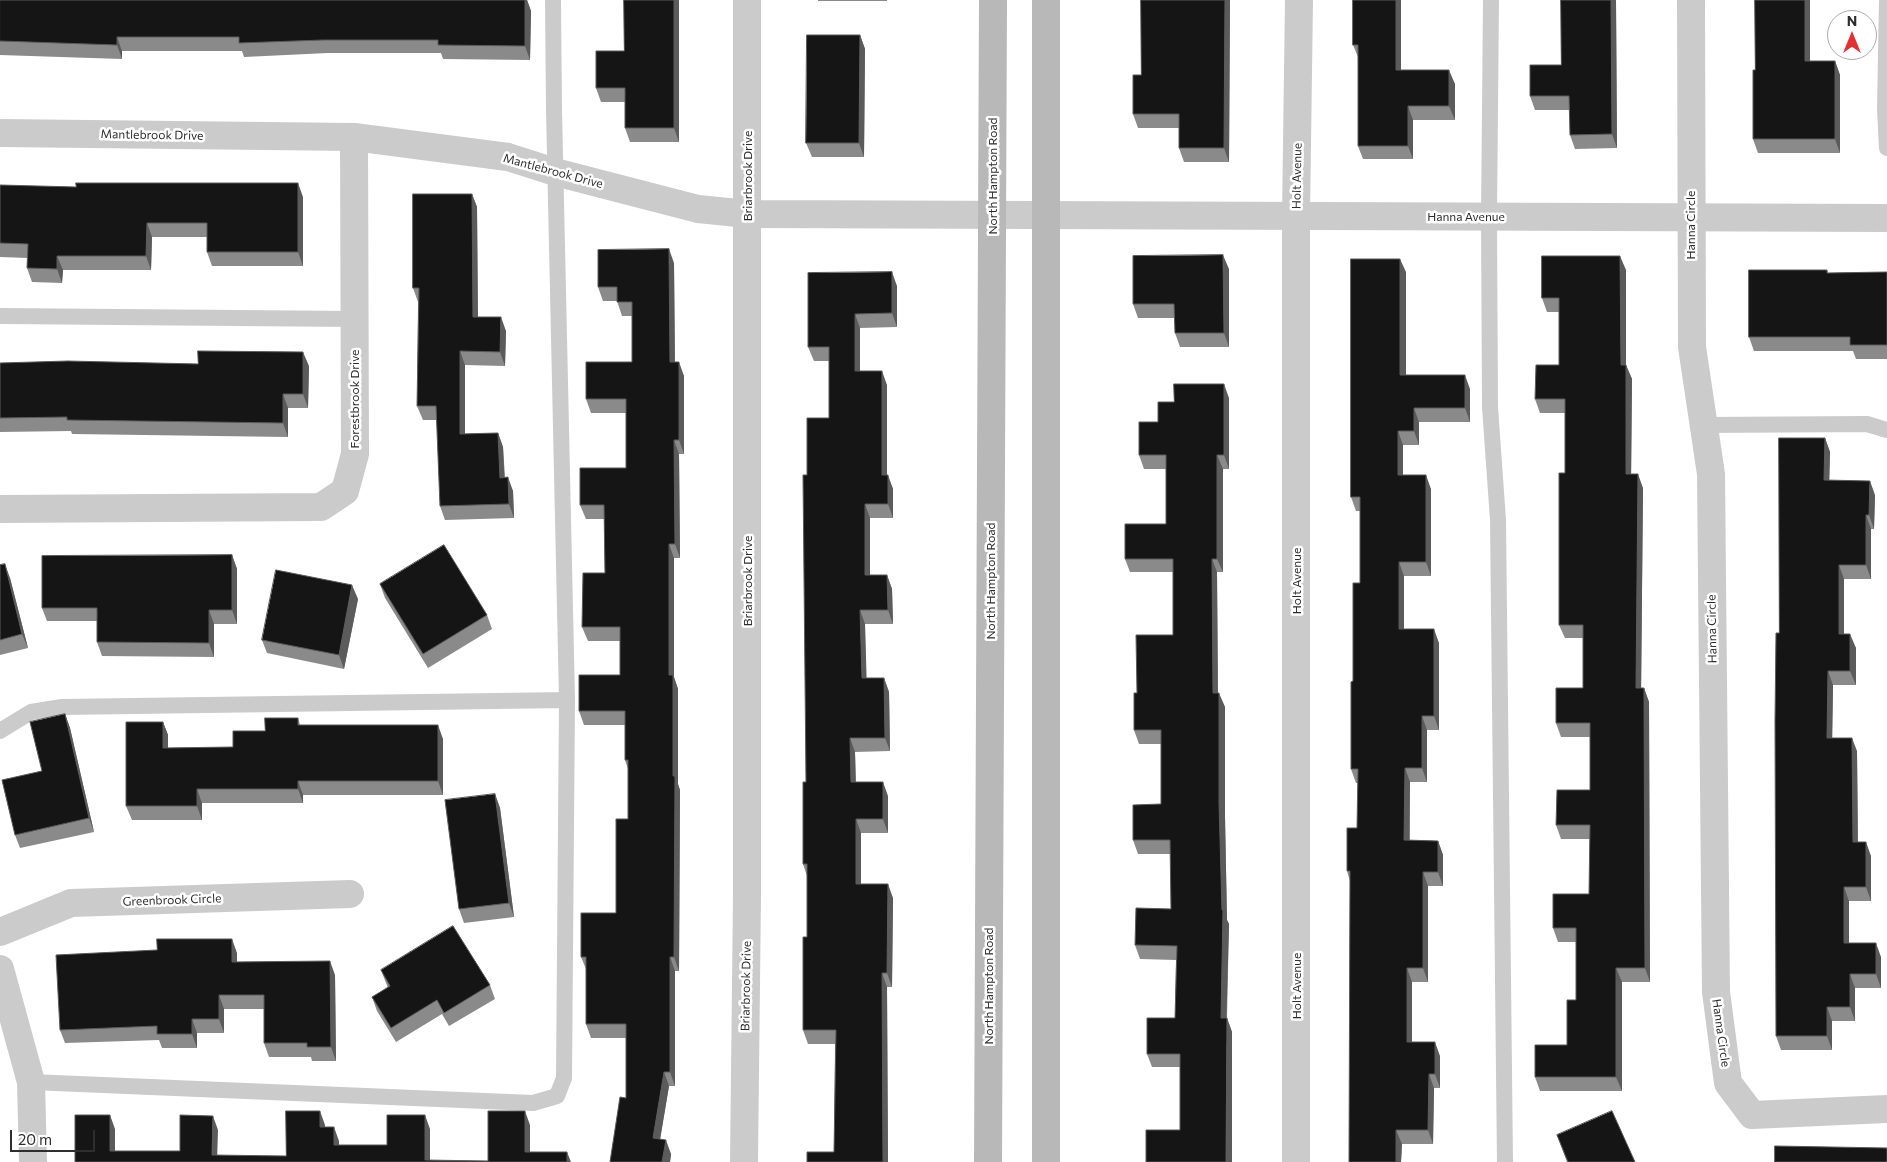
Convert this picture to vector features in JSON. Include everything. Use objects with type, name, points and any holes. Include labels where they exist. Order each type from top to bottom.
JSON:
[{"type":"main road","name":"North Hampton Road","points":[[988,1162],[993,0]]},
{"type":"main road","points":[[1046,0],[1046,1162]]},
{"type":"street","name":"Briarbrook Drive","points":[[744,1162],[747,895],[748,0]]},
{"type":"street","name":"Holt Avenue","points":[[1296,1162],[1296,216],[1299,0]]},
{"type":"street","name":"Hanna Circle","points":[[1691,0],[1690,217],[1692,347],[1711,474],[1716,992],[1728,1084],[1752,1115],[1887,1109]]},
{"type":"street","name":"Mantlebrook Drive","points":[[0,133],[354,137],[508,157],[555,172],[698,209],[748,214],[1045,215]]},
{"type":"street","name":"Forestbrook Drive","points":[[0,509],[321,506],[345,490],[355,454],[354,137]]},
{"type":"street","name":"Hanna Avenue","points":[[1045,215],[1887,218]]},
{"type":"street","name":"Greenbrook Circle","points":[[0,932],[71,903],[350,894]]},
{"type":"street","points":[[0,968],[32,1082],[33,1162]]},
{"type":"lane","points":[[32,1082],[532,1103],[557,1096],[564,1078],[567,700],[553,0]]},
{"type":"lane","points":[[1491,0],[1490,407],[1498,520],[1505,1162]]},
{"type":"lane","points":[[1887,0],[1885,109],[1887,148]]},
{"type":"lane","points":[[0,316],[355,319]]},
{"type":"lane","points":[[1704,425],[1867,424],[1887,430]]},
{"type":"lane","points":[[0,731],[31,712],[62,707],[567,700]]},
{"type":"building","points":[[0,0],[525,0],[525,46],[438,45],[438,40],[323,40],[239,43],[239,37],[117,37],[117,45],[0,41]]},
{"type":"building","points":[[624,0],[674,0],[674,128],[625,128],[625,88],[596,88],[596,51],[624,51]]},
{"type":"building","points":[[1141,0],[1225,0],[1224,148],[1179,148],[1179,114],[1133,114],[1133,75],[1141,75]]},
{"type":"building","points":[[1353,0],[1396,0],[1396,70],[1449,70],[1449,106],[1408,106],[1408,146],[1358,146],[1358,45],[1353,45]]},
{"type":"building","points":[[1561,0],[1611,0],[1612,134],[1570,135],[1569,96],[1530,96],[1530,65],[1561,65]]},
{"type":"building","points":[[1755,0],[1805,0],[1805,61],[1835,61],[1835,139],[1753,139]]},
{"type":"building","points":[[807,35],[860,35],[859,143],[806,143]]},
{"type":"building","points":[[76,183],[298,183],[298,252],[207,252],[207,223],[147,223],[146,256],[57,256],[57,269],[27,268],[28,244],[0,243],[0,185],[76,187]]},
{"type":"building","points":[[413,194],[472,194],[473,317],[501,317],[500,352],[460,351],[460,434],[498,433],[500,478],[508,477],[509,504],[440,506],[436,406],[417,406],[419,288],[413,288]]},
{"type":"building","points":[[669,249],[670,362],[679,362],[679,440],[674,440],[675,544],[669,544],[669,675],[673,675],[673,776],[675,776],[674,957],[670,957],[670,1072],[664,1072],[653,1138],[666,1140],[662,1162],[610,1162],[620,1097],[626,1098],[626,1024],[586,1024],[586,957],[581,957],[581,913],[616,913],[616,819],[628,819],[628,760],[625,760],[625,711],[579,711],[579,675],[620,675],[620,627],[582,627],[583,573],[605,573],[604,505],[580,505],[580,468],[626,468],[626,399],[586,399],[586,362],[632,362],[632,302],[617,302],[617,287],[598,287],[598,250]]},
{"type":"building","points":[[1223,255],[1224,333],[1175,333],[1174,304],[1133,304],[1133,256]]},
{"type":"building","points":[[1542,256],[1620,256],[1621,365],[1626,365],[1626,474],[1638,474],[1636,688],[1644,688],[1645,968],[1616,968],[1616,1077],[1535,1077],[1535,1045],[1567,1045],[1567,1000],[1576,1000],[1576,928],[1553,928],[1553,894],[1589,894],[1590,825],[1556,825],[1557,790],[1590,790],[1590,723],[1556,723],[1556,688],[1583,688],[1583,625],[1559,625],[1559,473],[1565,473],[1565,399],[1535,399],[1536,365],[1559,365],[1559,298],[1542,298]]},
{"type":"building","points":[[1351,259],[1400,259],[1400,375],[1465,375],[1465,408],[1414,408],[1414,431],[1398,431],[1398,475],[1426,475],[1426,562],[1399,562],[1399,629],[1434,629],[1434,716],[1422,716],[1422,768],[1405,768],[1404,840],[1438,841],[1438,872],[1423,872],[1423,968],[1407,968],[1407,1042],[1435,1042],[1435,1074],[1429,1074],[1428,1130],[1396,1130],[1396,1162],[1349,1162],[1350,871],[1347,871],[1347,828],[1357,828],[1358,769],[1351,769],[1351,682],[1353,681],[1353,583],[1360,583],[1360,497],[1351,497]]},
{"type":"building","points":[[1749,270],[1827,270],[1827,273],[1887,272],[1887,345],[1850,345],[1850,337],[1749,337]]},
{"type":"building","points":[[892,272],[892,313],[855,314],[855,371],[882,371],[882,475],[888,475],[888,504],[865,504],[865,575],[887,575],[888,610],[860,610],[862,678],[884,678],[885,738],[850,738],[851,782],[883,782],[883,819],[856,819],[856,884],[888,884],[887,973],[882,973],[883,1162],[807,1162],[807,1152],[834,1152],[836,1030],[803,1030],[803,937],[807,937],[807,864],[803,864],[803,782],[806,782],[803,475],[807,475],[807,418],[829,418],[829,347],[808,347],[808,273]]},
{"type":"building","points":[[198,351],[303,352],[303,394],[283,394],[283,423],[67,420],[67,417],[0,418],[0,363],[68,361],[198,364]]},
{"type":"building","points":[[1174,384],[1224,384],[1224,455],[1217,455],[1217,559],[1212,559],[1213,693],[1219,693],[1219,803],[1223,910],[1221,1018],[1227,1018],[1226,1162],[1146,1162],[1146,1130],[1180,1130],[1180,1054],[1147,1054],[1147,1018],[1175,1018],[1177,946],[1135,945],[1136,908],[1171,909],[1170,840],[1133,840],[1133,805],[1161,804],[1161,730],[1134,730],[1134,693],[1137,693],[1136,635],[1173,635],[1173,559],[1125,559],[1125,524],[1166,524],[1166,455],[1139,455],[1139,422],[1158,422],[1158,402],[1174,402]]},
{"type":"building","points":[[1779,438],[1825,438],[1824,480],[1870,481],[1869,515],[1866,515],[1866,565],[1839,565],[1839,634],[1850,634],[1850,671],[1828,671],[1827,738],[1852,738],[1853,842],[1866,842],[1866,887],[1844,887],[1844,943],[1876,943],[1876,974],[1850,974],[1850,1007],[1827,1007],[1827,1036],[1776,1036],[1775,721],[1776,633],[1779,633]]},
{"type":"building","points":[[444,545],[487,615],[423,654],[380,584]]},
{"type":"building","points":[[232,555],[232,610],[209,610],[209,643],[97,642],[97,608],[42,608],[42,556]]},
{"type":"building","points":[[5,564],[22,634],[0,640],[0,565]]},
{"type":"building","points":[[276,570],[352,585],[339,655],[262,640]]},
{"type":"building","points":[[65,714],[89,818],[15,835],[2,780],[42,771],[30,722]]},
{"type":"building","points":[[265,718],[298,718],[298,725],[438,725],[438,781],[298,781],[298,789],[197,789],[197,806],[126,806],[126,722],[163,722],[163,748],[233,747],[233,731],[265,731]]},
{"type":"building","points":[[495,794],[509,903],[459,909],[445,800]]},
{"type":"building","points":[[453,926],[490,985],[444,1013],[437,1000],[391,1028],[372,997],[390,986],[381,970]]},
{"type":"building","points":[[157,939],[232,939],[232,962],[330,961],[331,1047],[307,1047],[307,1043],[264,1043],[264,995],[219,995],[219,1019],[192,1019],[192,1034],[157,1034],[157,1026],[60,1030],[56,955],[157,950]]},
{"type":"building","points":[[286,1111],[320,1111],[320,1127],[334,1127],[334,1145],[387,1145],[387,1115],[425,1115],[425,1160],[488,1161],[488,1111],[525,1111],[525,1152],[567,1152],[567,1162],[75,1162],[75,1115],[110,1115],[110,1151],[180,1151],[180,1115],[213,1116],[212,1155],[286,1156]]},
{"type":"building","points":[[1612,1111],[1635,1162],[1568,1162],[1557,1135]]},
{"type":"building","points":[[1775,1146],[1887,1148],[1887,1162],[1775,1162]]}]
